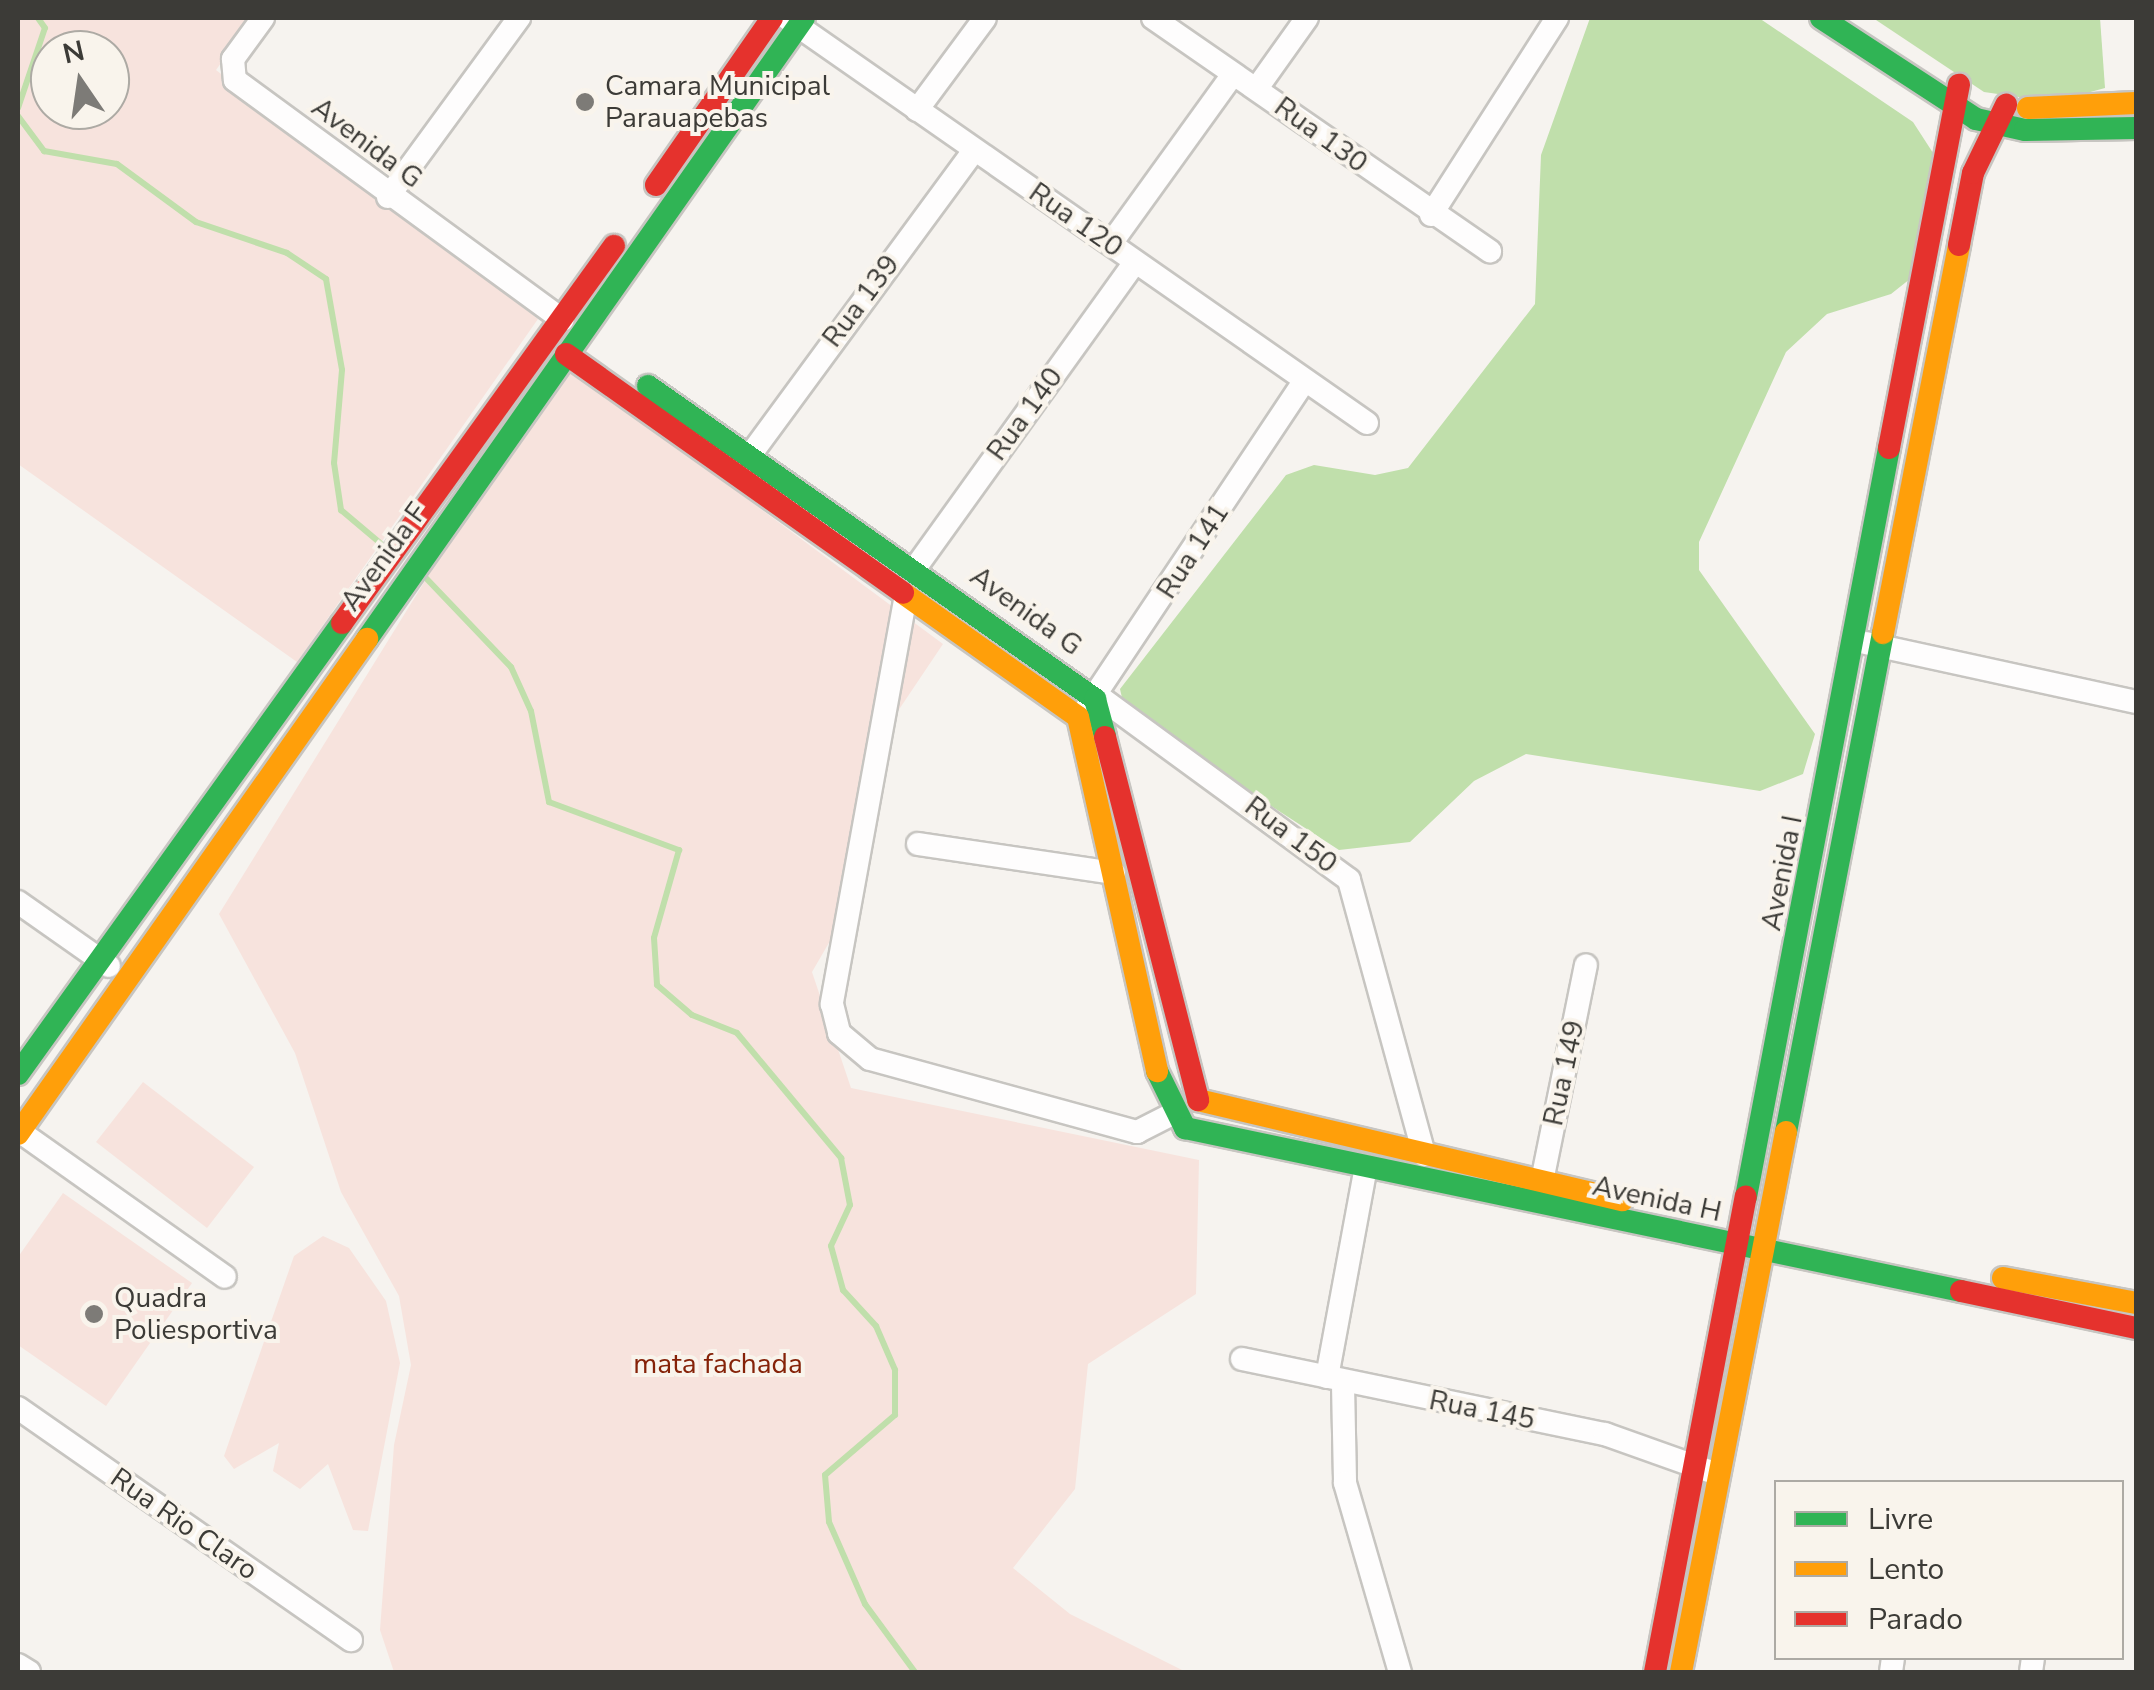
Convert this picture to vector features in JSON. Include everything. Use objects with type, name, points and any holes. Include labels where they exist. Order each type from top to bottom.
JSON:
[{"type":"street","name":"Avenida G","points":[[263,18],[233,59],[235,80],[388,197],[563,320]]},
{"type":"street","points":[[388,197],[519,18]]},
{"type":"street","name":"Avenida F","points":[[18,1074],[372,576],[563,320],[772,18]]},
{"type":"street","points":[[917,110],[985,18]]},
{"type":"street","name":"Rua 130","points":[[1153,18],[1231,77],[1257,88],[1431,215],[1490,251]]},
{"type":"street","points":[[1257,88],[1307,18]]},
{"type":"street","points":[[1431,215],[1557,18]]},
{"type":"street","points":[[1821,18],[1954,95],[2001,115],[2136,128]]},
{"type":"street","points":[[1859,18],[1954,95]]},
{"type":"street","name":"Avenida F","points":[[18,1132],[131,982],[396,588],[572,347],[796,21]]},
{"type":"street","name":"Rua 120","points":[[796,21],[917,110],[1367,423]]},
{"type":"street","points":[[1112,242],[1231,77]]},
{"type":"street","name":"Avenida I","points":[[1681,1672],[1719,1473],[1753,1240],[1858,640],[1952,150],[1954,95]]},
{"type":"street","points":[[2001,115],[2136,104]]},
{"type":"street","name":"Avenida I","points":[[1655,1672],[1694,1466],[1753,1240],[1886,649],[1973,173],[2001,115]]},
{"type":"street","name":"Rua 139","points":[[751,454],[974,150]]},
{"type":"street","name":"Rua 140","points":[[916,567],[1134,262]]},
{"type":"street","name":"Avenida G","points":[[572,347],[751,454],[1097,698]]},
{"type":"street","name":"Avenida G","points":[[572,347],[906,595],[1078,716]]},
{"type":"street","name":"Rua 141","points":[[1078,716],[1097,698],[1304,382]]},
{"type":"street","points":[[906,595],[832,1004],[839,1033],[870,1059],[1137,1132],[1198,1100],[1097,698]]},
{"type":"street","points":[[1858,640],[2136,702]]},
{"type":"street","name":"Rua 150","points":[[1097,698],[1349,880],[1424,1154]]},
{"type":"street","points":[[1078,716],[1171,1114]]},
{"type":"street","points":[[918,844],[1114,873]]},
{"type":"street","points":[[18,902],[131,982]]},
{"type":"street","name":"Rua 149","points":[[1542,1181],[1586,965]]},
{"type":"street","name":"Avenida H","points":[[1198,1100],[1542,1181],[1753,1240],[2136,1328]]},
{"type":"street","name":"Avenida H","points":[[1171,1114],[1202,1133],[1366,1167],[1753,1240],[2136,1304]]},
{"type":"street","points":[[18,1132],[225,1277]]},
{"type":"street","points":[[1366,1167],[1335,1381],[1346,1483],[1400,1672]]},
{"type":"street","name":"Rua 145","points":[[1242,1360],[1605,1434],[1719,1473]]},
{"type":"street","name":"Rua Rio Claro","points":[[18,1408],[351,1640]]},
{"type":"street","points":[[18,1664],[29,1672]]},
{"type":"green space","points":[[18,18],[253,18],[216,70],[538,319],[297,662],[18,464]]},
{"type":"green space","name":"mata fachada","points":[[561,361],[943,644],[861,766],[863,884],[812,972],[851,1088],[1199,1160],[1196,1294],[1088,1364],[1075,1489],[1013,1568],[1070,1614],[1186,1672],[394,1672],[380,1630],[394,1445],[411,1365],[399,1296],[341,1192],[295,1053],[219,914]]},
{"type":"green space","points":[[143,1082],[254,1167],[207,1228],[96,1142]]},
{"type":"green space","name":"Quadra Poliesportiva","points":[[63,1193],[192,1283],[106,1406],[18,1345],[18,1257]]},
{"type":"green space","points":[[323,1236],[349,1248],[386,1301],[400,1363],[368,1531],[353,1530],[328,1464],[300,1489],[273,1471],[279,1443],[234,1469],[224,1456],[294,1256]]},
{"type":"shaded area","points":[[1590,18],[1759,18],[1913,122],[1935,156],[1915,275],[1891,294],[1827,314],[1786,352],[1699,542],[1699,570],[1815,734],[1803,774],[1760,791],[1526,754],[1474,781],[1410,842],[1339,850],[1125,711],[1120,689],[1286,475],[1314,465],[1375,475],[1408,468],[1535,304],[1541,155]]},
{"type":"shaded area","points":[[1873,18],[2100,18],[2105,88],[2054,102],[1984,92]]},
{"type":"waterway","points":[[18,108],[45,28],[38,18]]},
{"type":"waterway","points":[[18,116],[44,151],[117,164],[196,222],[287,253],[326,279],[342,370],[334,463],[341,510],[386,548]]},
{"type":"waterway","points":[[424,576],[511,667],[531,711],[549,802],[679,850],[654,938],[657,985],[692,1015],[737,1033],[841,1158],[850,1205],[831,1246],[843,1290],[876,1326],[895,1370],[895,1415],[825,1475],[829,1522],[865,1604],[915,1672]]},
{"type":"traffic: fast","points":[[367,639],[804,18]]},
{"type":"traffic: fast","points":[[1821,18],[1976,119],[2025,130],[2136,128]]},
{"type":"traffic: fast","points":[[648,386],[1095,699],[1105,737]]},
{"type":"traffic: fast","points":[[1746,1197],[1889,448]]},
{"type":"traffic: fast","points":[[18,1074],[342,623]]},
{"type":"traffic: fast","points":[[1786,1132],[1883,633]]},
{"type":"traffic: fast","points":[[1157,1071],[1185,1128],[1961,1291]]},
{"type":"traffic: slow","points":[[2028,108],[2136,103]]},
{"type":"traffic: slow","points":[[1883,633],[1959,245]]},
{"type":"traffic: slow","points":[[903,593],[1078,717],[1157,1071]]},
{"type":"traffic: slow","points":[[18,1134],[367,639]]},
{"type":"traffic: slow","points":[[1198,1100],[1622,1200]]},
{"type":"traffic: slow","points":[[1681,1672],[1786,1132]]},
{"type":"traffic: slow","points":[[2003,1278],[2136,1303]]},
{"type":"traffic: jam","points":[[656,185],[772,18]]},
{"type":"traffic: jam","points":[[1889,448],[1959,85]]},
{"type":"traffic: jam","points":[[1959,245],[1973,173],[2006,105]]},
{"type":"traffic: jam","points":[[342,623],[614,246]]},
{"type":"traffic: jam","points":[[566,354],[903,593]]},
{"type":"traffic: jam","points":[[1105,737],[1198,1100]]},
{"type":"traffic: jam","points":[[1655,1672],[1746,1197]]},
{"type":"traffic: jam","points":[[1961,1291],[2136,1328]]},
{"type":"place","name":"Camara Municipal Parauapebas","points":[[585,102]]},
{"type":"place","name":"Quadra Poliesportiva","points":[[94,1314]]}]
